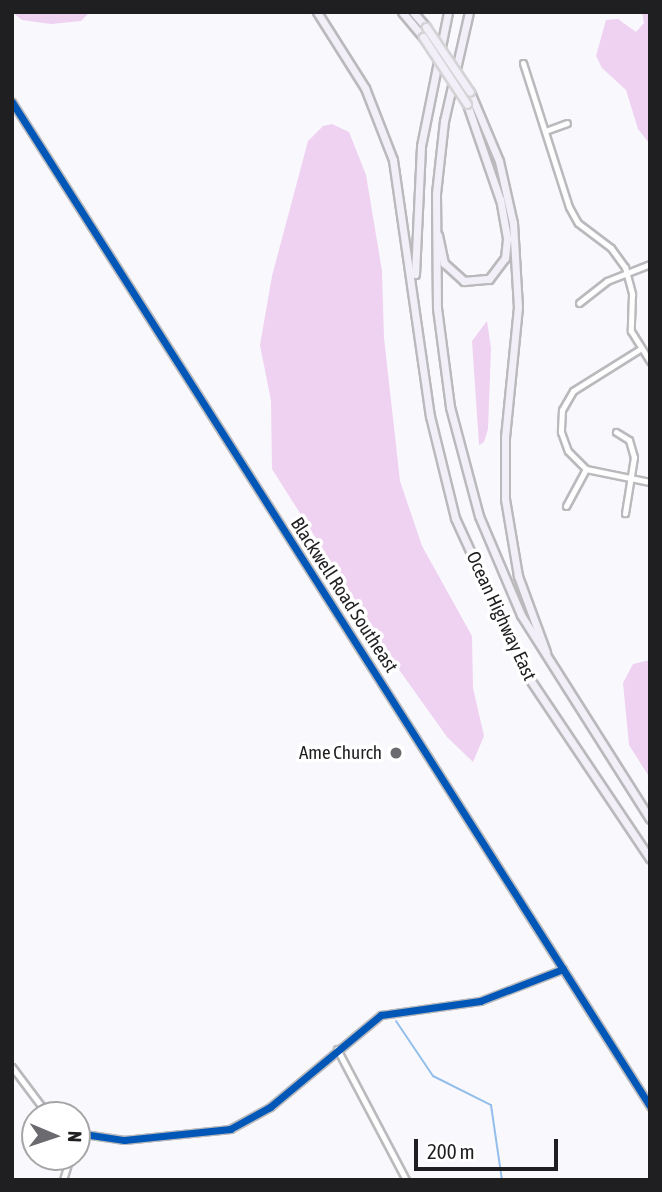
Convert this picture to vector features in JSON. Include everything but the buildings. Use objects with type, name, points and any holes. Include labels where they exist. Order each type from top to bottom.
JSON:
[{"type":"highway","points":[[317,12],[355,69],[387,139],[404,210],[418,345]]},
{"type":"highway","points":[[402,12],[423,37],[467,104],[488,158],[506,229],[505,258],[494,275],[471,282],[448,269],[440,247],[436,194]]},
{"type":"highway","points":[[413,12],[470,92],[499,161],[518,259],[517,323],[504,450],[510,541],[529,612],[565,691]]},
{"type":"highway","points":[[418,345],[414,228],[420,157],[431,80],[448,12]]},
{"type":"highway","points":[[469,12],[444,121],[436,194],[439,340],[463,464],[505,582],[565,691],[650,819]]},
{"type":"highway","name":"Ocean Highway East","points":[[418,345],[430,416],[455,519],[499,617],[556,721],[650,859]]},
{"type":"street","points":[[523,63],[525,79],[548,130],[571,212],[615,253],[627,272],[631,331],[650,362]]},
{"type":"street","name":"Blackwell Road Southeast","points":[[12,102],[650,1106]]},
{"type":"street","points":[[548,130],[567,123]]},
{"type":"street","points":[[579,303],[601,285],[650,264]]},
{"type":"street","points":[[640,349],[584,382],[562,410],[562,439],[572,457],[586,469],[650,482]]},
{"type":"street","points":[[617,432],[632,445],[633,478],[625,513]]},
{"type":"street","points":[[566,506],[586,469]]},
{"type":"street","points":[[91,1136],[124,1140],[230,1129],[254,1118],[381,1015],[480,1001],[564,969]]},
{"type":"street","points":[[337,1049],[406,1180]]},
{"type":"street","points":[[12,1067],[38,1101]]},
{"type":"shaded area","points":[[12,12],[90,12],[81,21],[51,24],[22,20]]},
{"type":"shaded area","points":[[642,12],[650,12],[650,144],[638,129],[626,90],[602,68],[596,56],[606,20],[618,19],[636,32],[644,23]]},
{"type":"shaded area","points":[[332,124],[349,132],[366,175],[382,271],[384,338],[400,481],[422,546],[472,636],[473,688],[484,736],[473,762],[447,737],[400,671],[272,469],[271,401],[260,345],[272,276],[308,141],[323,126]]},
{"type":"shaded area","points":[[487,321],[491,348],[488,429],[484,442],[479,445],[472,341]]},
{"type":"shaded area","points":[[650,660],[650,778],[629,745],[623,683],[633,664]]},
{"type":"waterway","points":[[396,1021],[433,1076],[491,1105],[502,1180]]},
{"type":"cycle path","points":[[12,102],[650,1106]]},
{"type":"cycle path","points":[[91,1135],[124,1140],[230,1129],[270,1107],[381,1015],[480,1001],[563,969]]},
{"type":"place","name":"Ame Church","points":[[396,753]]}]
